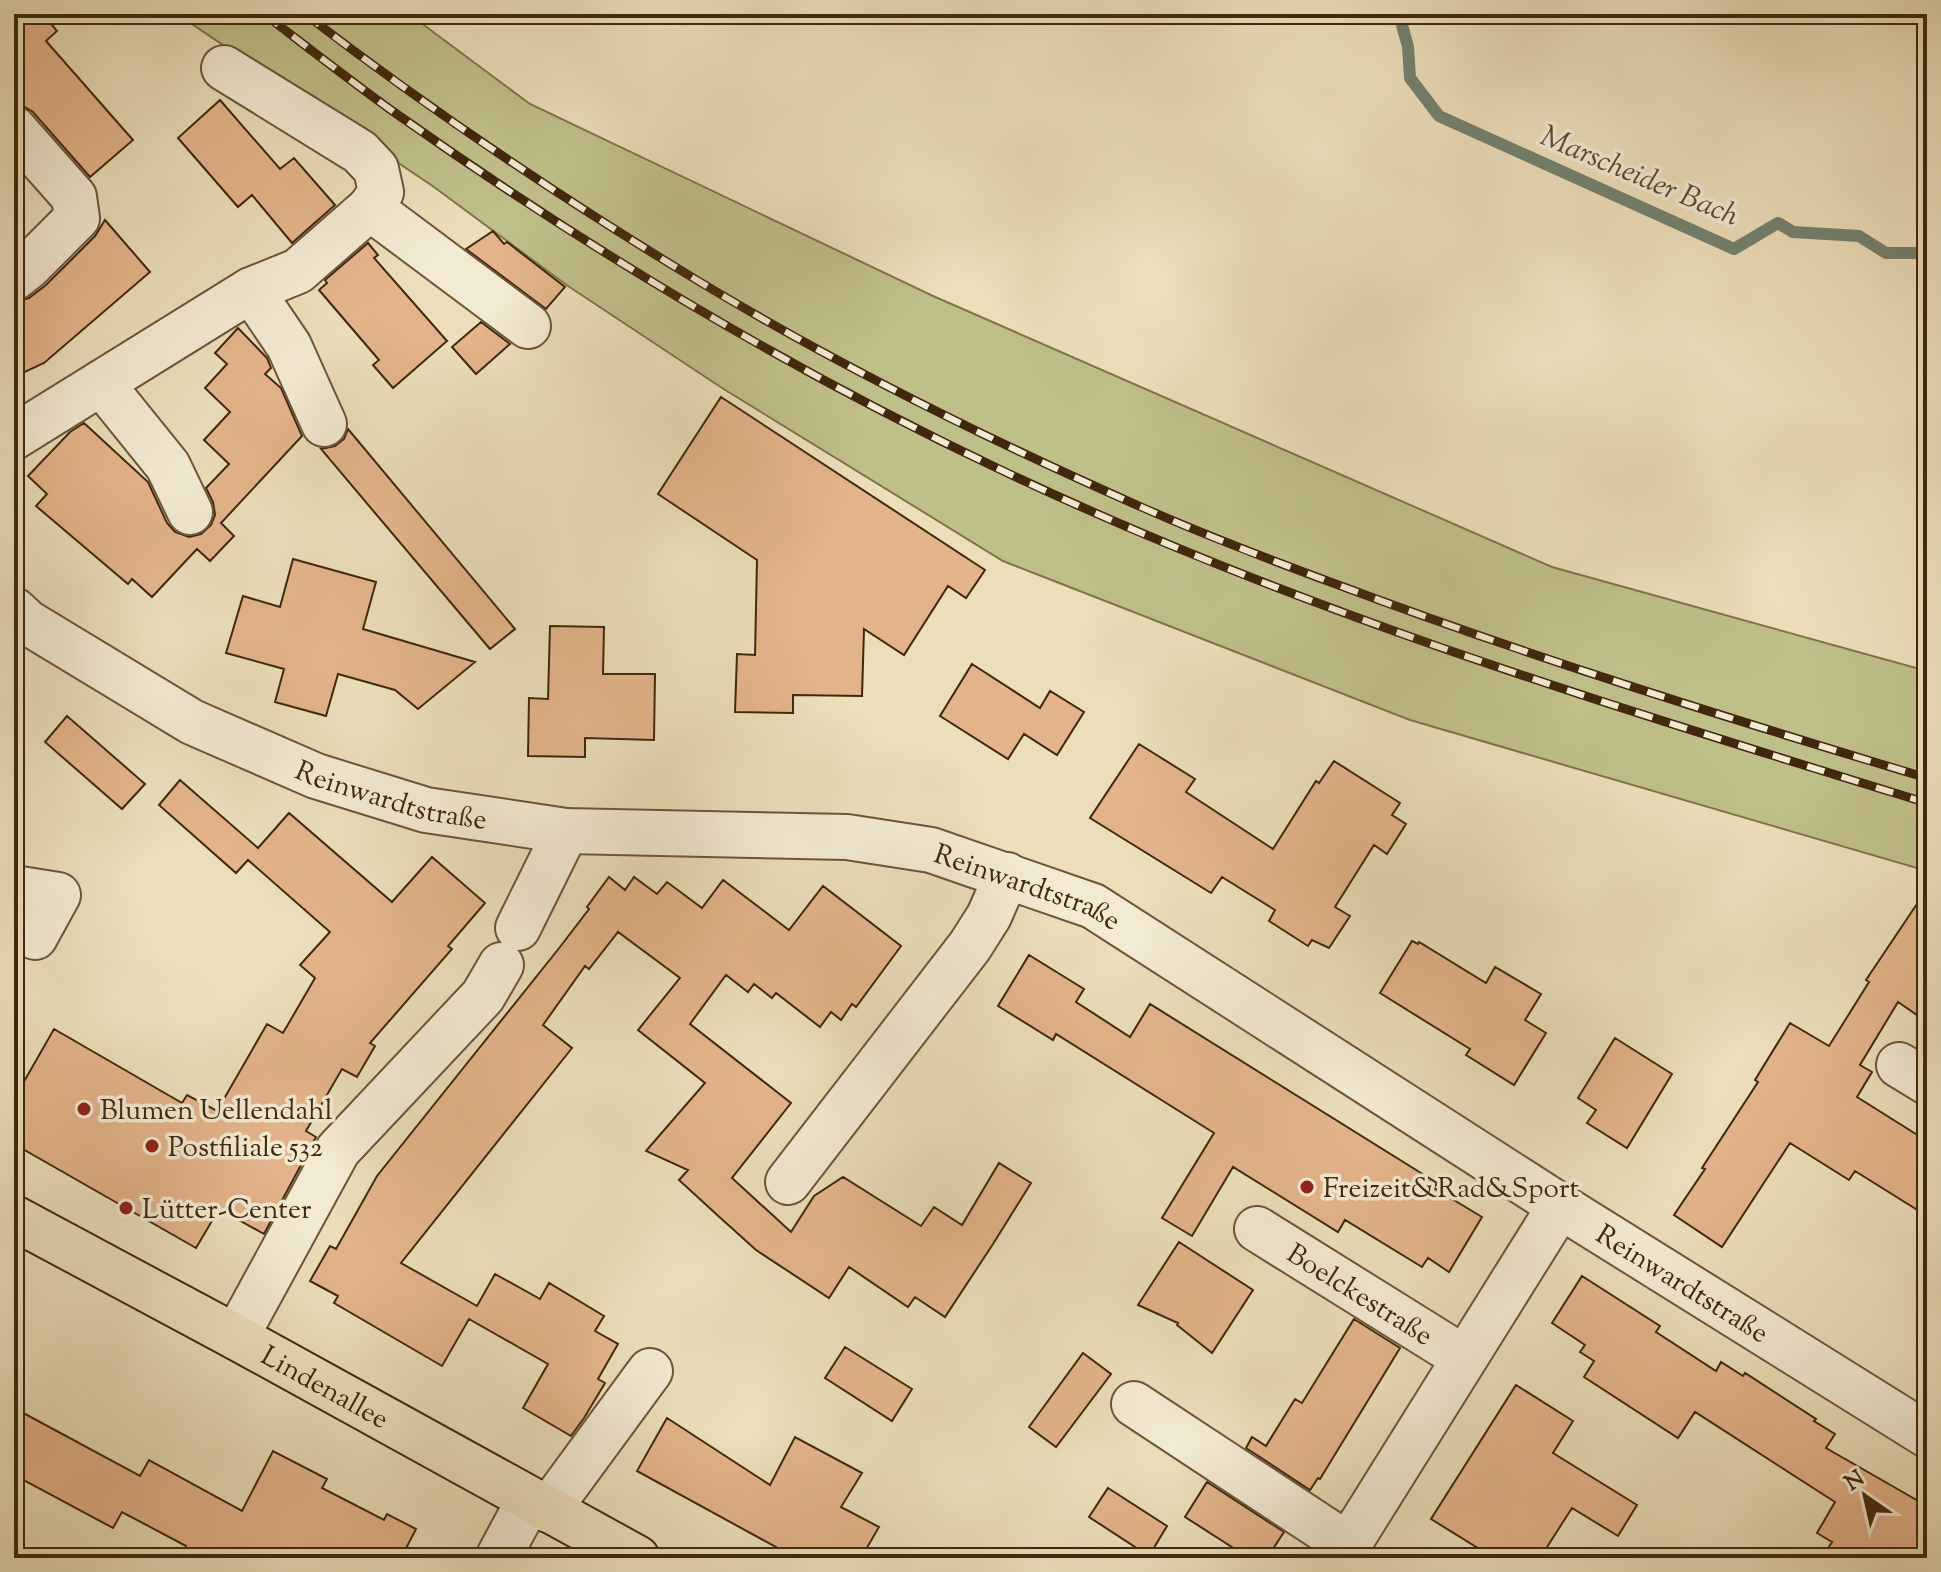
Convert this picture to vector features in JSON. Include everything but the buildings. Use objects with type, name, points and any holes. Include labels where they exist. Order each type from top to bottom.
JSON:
[{"type":"main road","name":"Lindenallee","points":[[14,1218],[637,1558]]},
{"type":"street","points":[[14,437],[251,290],[298,271],[370,208],[381,192],[376,169],[360,152],[224,68]]},
{"type":"street","points":[[14,129],[74,197],[77,218],[14,278]]},
{"type":"street","points":[[370,208],[528,326]]},
{"type":"street","points":[[251,290],[289,346],[324,424]]},
{"type":"street","points":[[101,383],[168,466],[190,512]]},
{"type":"street","name":"Reinwardtstraße","points":[[18,623],[192,722],[316,776],[426,810],[566,831],[847,837],[931,850],[1093,906],[1560,1206],[1927,1435]]},
{"type":"street","points":[[236,1337],[338,1150],[483,996],[566,831]]},
{"type":"street","points":[[788,1182],[970,946],[989,916],[1007,875]]},
{"type":"street","points":[[14,888],[58,895],[35,937]]},
{"type":"street","name":"Boelckestraße","points":[[1344,1552],[1560,1206]]},
{"type":"street","name":"Boelckestraße","points":[[1257,1229],[1464,1358]]},
{"type":"street","points":[[498,1558],[650,1371]]},
{"type":"street","points":[[1134,1404],[1344,1552]]},
{"type":"green space","points":[[177,14],[409,14],[530,104],[933,296],[1552,567],[1927,671],[1927,871],[1410,720],[1003,561],[722,388],[568,286],[434,187]]},
{"type":"waterway","name":"Marscheider Bach","points":[[1399,14],[1408,47],[1410,78],[1439,116],[1734,249],[1778,223],[1793,232],[1859,236],[1886,253],[1927,253]]},
{"type":"railway","points":[[264,14],[391,110],[612,257],[764,347],[999,469],[1112,520],[1341,612],[1574,692],[1927,803]]},
{"type":"railway","points":[[305,14],[496,152],[695,279],[858,371],[1025,454],[1187,526],[1406,610],[1628,685],[1927,778]]},
{"type":"place","name":"Blumen Uellendahl","points":[[84,1109]]},
{"type":"place","name":"Postfiliale 532","points":[[152,1146]]},
{"type":"place","name":"Freizeit&Rad&Sport","points":[[1307,1187]]},
{"type":"place","name":"Lütter-Center","points":[[126,1208]]}]
